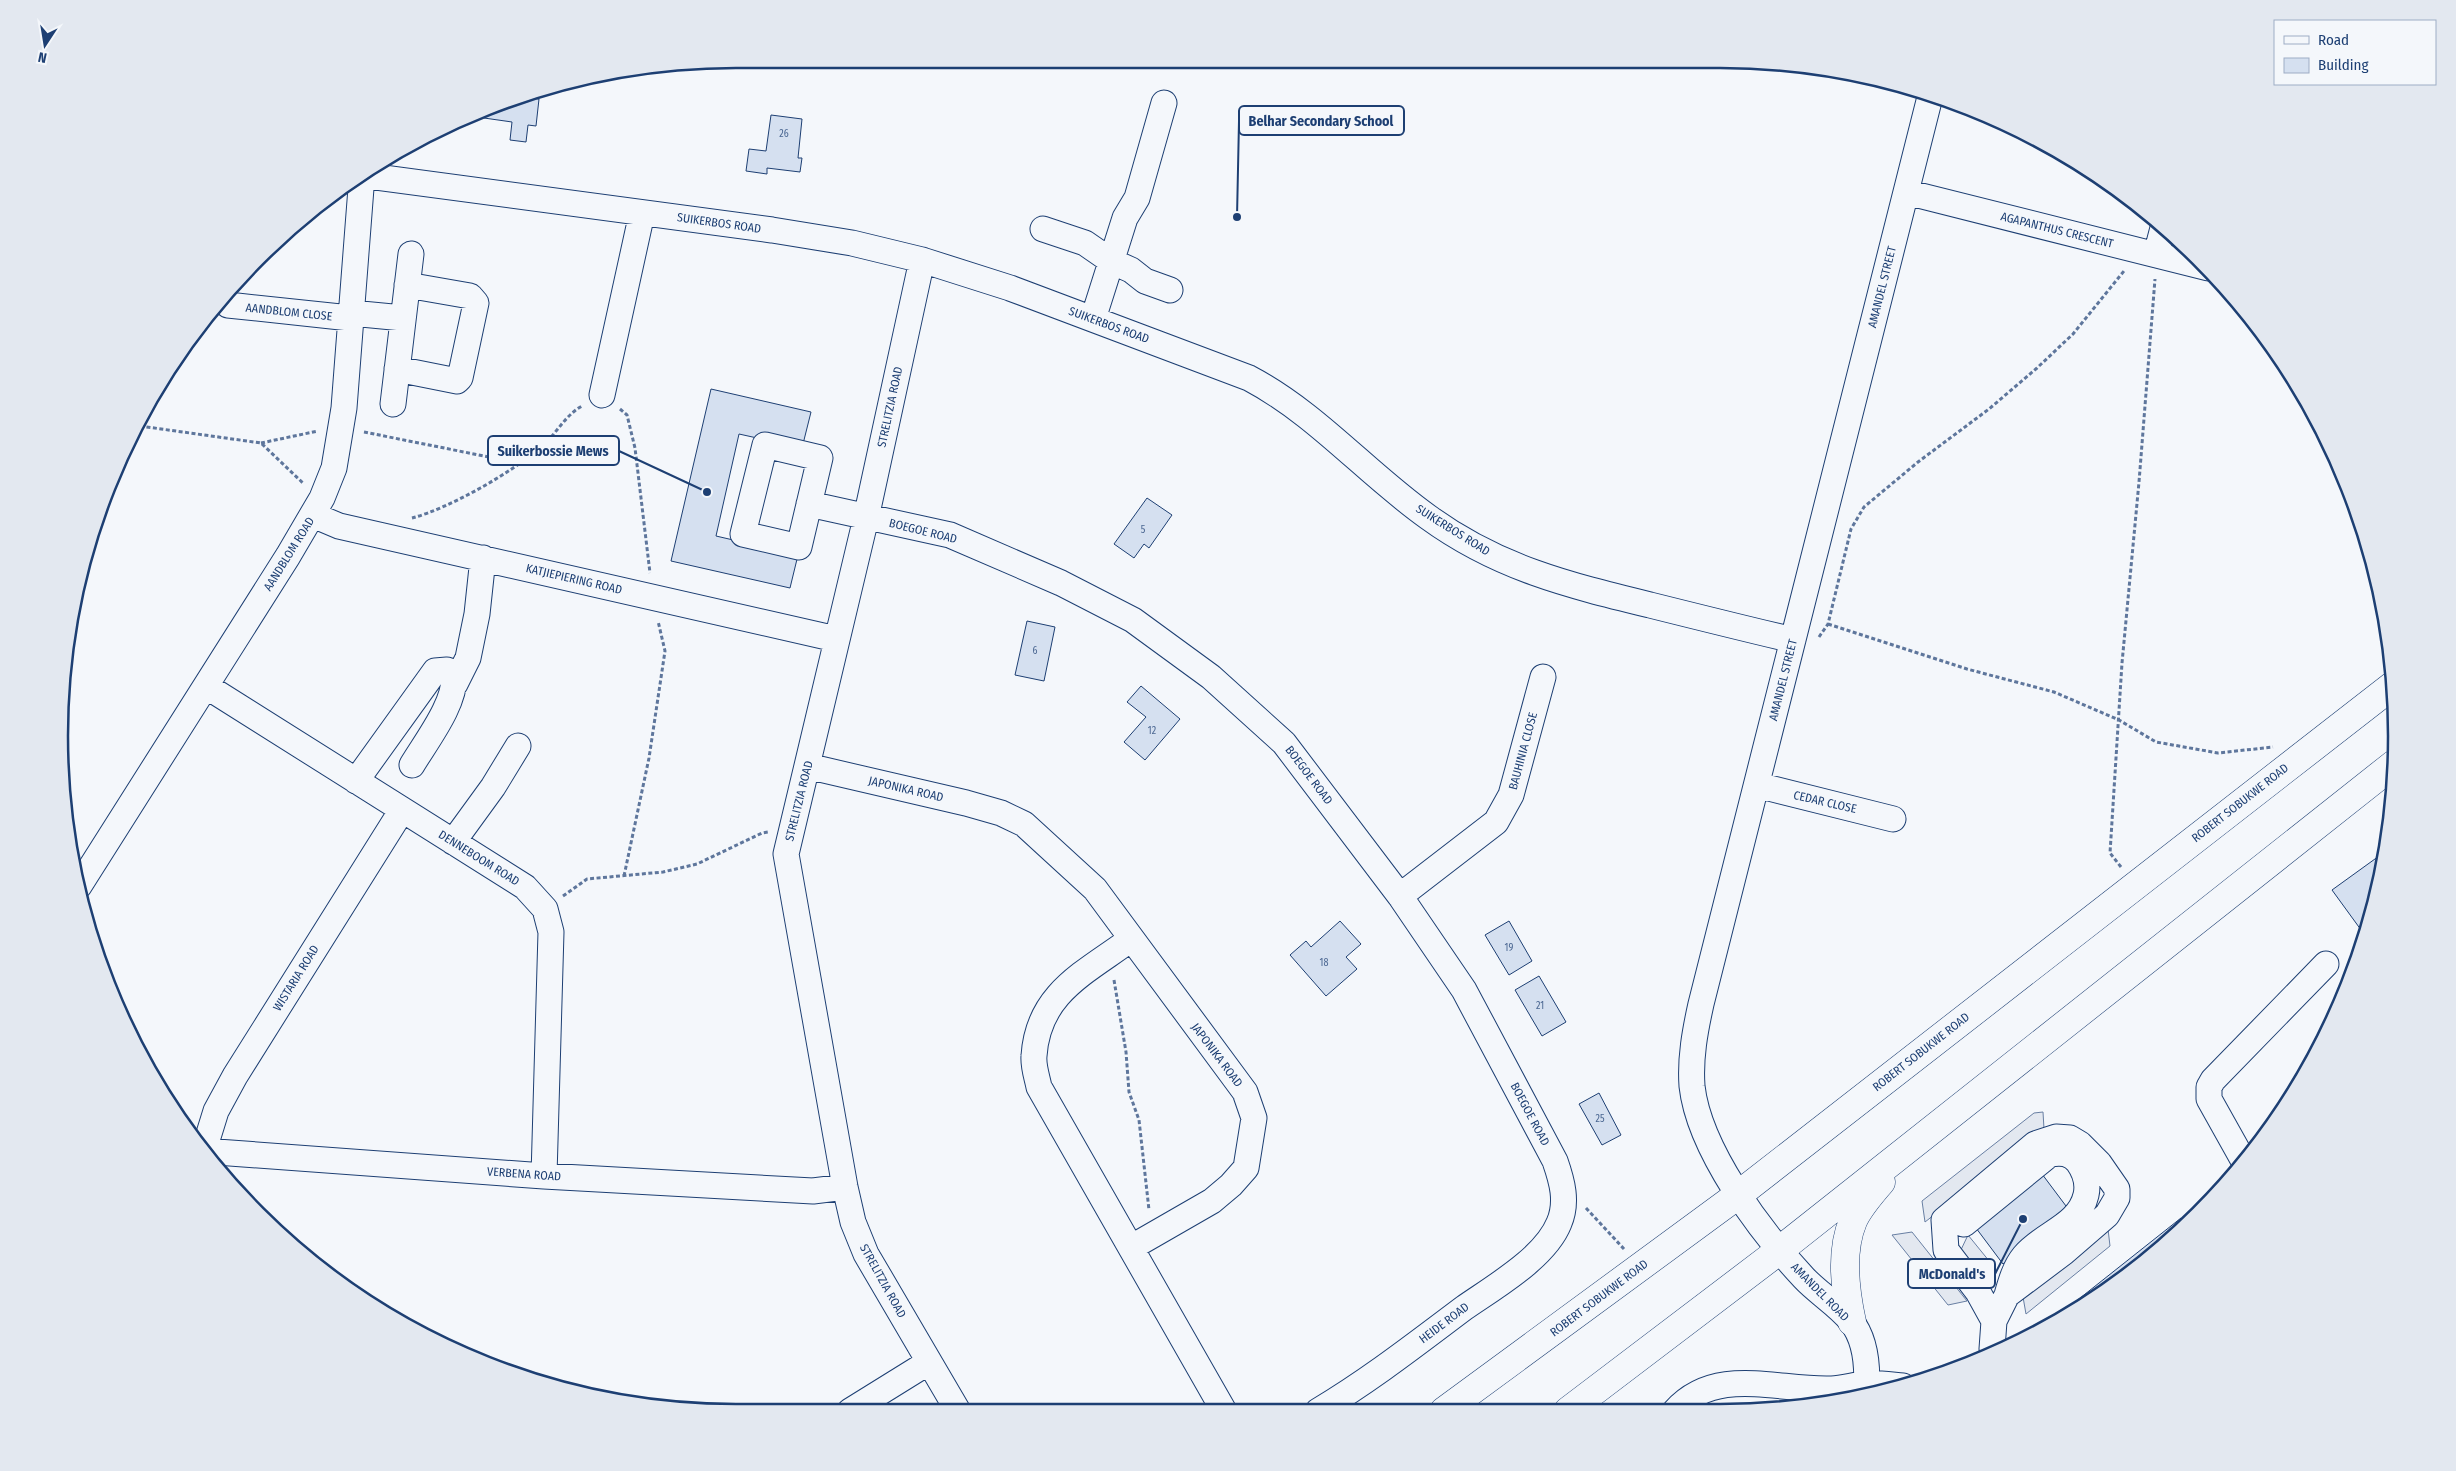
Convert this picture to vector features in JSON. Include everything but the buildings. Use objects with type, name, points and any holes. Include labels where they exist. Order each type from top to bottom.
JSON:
[{"type":"main road","name":"ROBERT SOBUKWE ROAD","points":[[1454,1404],[1738,1195],[2387,690]]},
{"type":"main road","points":[[1577,1404],[1780,1250],[2387,769]]},
{"type":"main road","points":[[1852,1322],[1845,1292],[1848,1235],[1854,1219],[1864,1204],[1907,1150]]},
{"type":"street","name":"AMANDEL STREET","points":[[1780,1250],[1738,1195],[1716,1154],[1699,1116],[1692,1088],[1691,1059],[1701,1004],[1930,101]]},
{"type":"street","points":[[1093,319],[1125,218],[1137,198],[1164,103]]},
{"type":"street","name":"SUIKERBOS ROAD","points":[[370,176],[852,243],[922,260],[1010,288],[1249,378],[1275,392],[1302,411],[1427,517],[1476,548],[1516,566],[1562,583],[1793,640]]},
{"type":"street","name":"AANDBLOM ROAD","points":[[83,877],[206,686],[334,468],[342,430],[361,182]]},
{"type":"street","name":"AGAPANTHUS CRESCENT","points":[[1906,192],[2195,265]]},
{"type":"street","points":[[602,395],[642,213]]},
{"type":"street","points":[[1043,229],[1085,243],[1111,261],[1131,270],[1145,281],[1170,290]]},
{"type":"street","points":[[2156,255],[2162,234]]},
{"type":"street","points":[[393,404],[411,254]]},
{"type":"street","name":"STRELITZIA ROAD","points":[[922,260],[866,518],[790,830],[786,854],[845,1187],[853,1222],[866,1254],[954,1404]]},
{"type":"street","points":[[397,369],[457,381],[460,378],[476,303],[470,296],[407,285]]},
{"type":"street","name":"AANDBLOM CLOSE","points":[[228,305],[403,318]]},
{"type":"street","name":"KATJIEPIERING ROAD","points":[[312,503],[339,526],[836,639]]},
{"type":"street","name":"BOEGOE ROAD","points":[[809,504],[950,535],[1061,583],[1133,620],[1211,677],[1284,743],[1400,896],[1464,990],[1555,1161],[1562,1182],[1564,1198],[1559,1224]]},
{"type":"street","points":[[412,765],[450,701],[455,684],[468,658],[477,614],[483,558]]},
{"type":"street","points":[[356,781],[435,670],[447,670],[454,673],[455,684]]},
{"type":"street","name":"BAUHINIA CLOSE","points":[[1400,896],[1496,822],[1510,795],[1543,677]]},
{"type":"street","name":"DENNEBOOM ROAD","points":[[206,686],[525,887],[545,909],[551,932],[544,1176]]},
{"type":"street","points":[[453,842],[493,788],[518,746]]},
{"type":"street","name":"JAPONIKA ROAD","points":[[807,766],[966,803],[1001,813],[1024,824],[1096,889],[1245,1092],[1254,1118],[1246,1168],[1231,1185],[1212,1201],[1132,1247]]},
{"type":"street","name":"CEDAR CLOSE","points":[[1757,785],[1893,818]]},
{"type":"street","name":"WISTARIA ROAD","points":[[206,1142],[216,1111],[235,1076],[402,810]]},
{"type":"street","points":[[1131,939],[1057,994],[1047,1008],[1038,1029],[1033,1058],[1039,1087],[1220,1404]]},
{"type":"street","points":[[2240,1155],[2209,1099],[2209,1087],[2213,1080],[2326,964]]},
{"type":"street","points":[[1992,1346],[1994,1321],[2007,1295],[2063,1253],[2107,1215],[2117,1198],[2117,1189],[2113,1180],[2080,1144],[2070,1138],[2056,1137],[2035,1144],[1944,1220],[1946,1250],[1978,1292],[1994,1321]]},
{"type":"street","name":"VERBENA ROAD","points":[[215,1153],[544,1176],[813,1190],[845,1187]]},
{"type":"street","name":"HEIDE ROAD","points":[[1330,1404],[1361,1385],[1542,1250],[1559,1224]]},
{"type":"street","name":"AMANDEL ROAD","points":[[1780,1250],[1804,1279],[1852,1322],[1863,1346],[1866,1387]]},
{"type":"street","points":[[861,1404],[930,1362]]},
{"type":"street","points":[[1683,1404],[1691,1396],[1718,1385],[1747,1384],[1814,1396],[1833,1390],[1858,1389]]},
{"type":"path","points":[[2121,867],[2110,853],[2119,720],[2156,255],[2130,264],[2073,334],[2037,368],[1989,409],[1918,462],[1864,507],[1851,528],[1828,624],[1967,669],[2054,692],[2119,720],[2156,742],[2218,753],[2278,747]]},
{"type":"path","points":[[392,538],[395,523],[428,514],[511,471],[543,446],[572,412],[602,395],[628,415],[635,448],[650,574],[646,595],[657,618],[665,651],[649,758],[624,876]]},
{"type":"path","points":[[143,426],[261,443],[328,429],[342,430],[388,436],[520,464]]},
{"type":"path","points":[[261,443],[312,503]]},
{"type":"path","points":[[545,909],[587,879],[663,872],[697,864],[762,833],[790,830]]},
{"type":"path","points":[[1110,954],[1126,1052],[1129,1092],[1139,1120],[1150,1215],[1158,1232]]},
{"type":"path","points":[[1584,1207],[1625,1250]]},
{"type":"shaded area","points":[[2043,1112],[2044,1129],[1925,1222],[1922,1201],[2034,1113]]},
{"type":"shaded area","points":[[2108,1229],[2110,1246],[2026,1314],[2023,1297]]},
{"type":"shaded area","points":[[1912,1232],[1967,1301],[1948,1305],[1892,1235]]},
{"type":"shaded area","points":[[1968,1235],[1994,1267],[1986,1287],[1959,1254]]},
{"type":"place","name":"Belhar Secondary School","points":[[1237,217]]},
{"type":"place","name":"Suikerbossie Mews","points":[[707,492]]},
{"type":"place","name":"McDonald's","points":[[2023,1219]]}]
